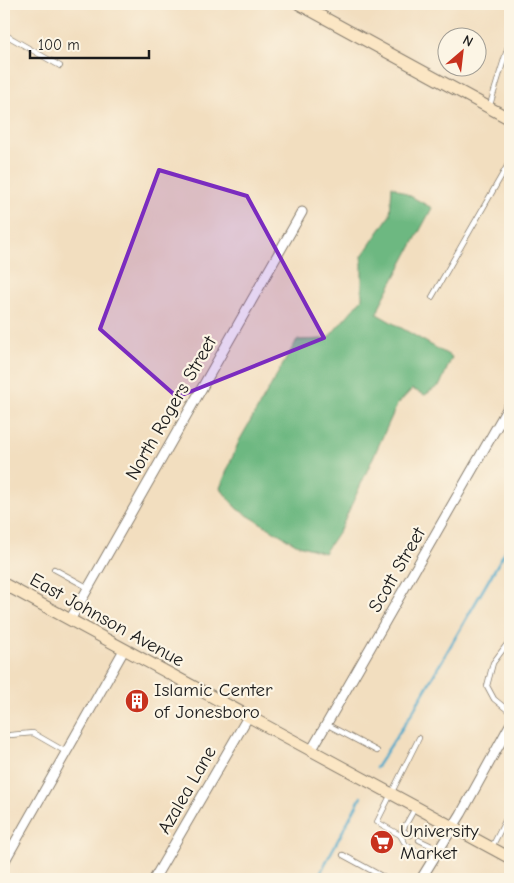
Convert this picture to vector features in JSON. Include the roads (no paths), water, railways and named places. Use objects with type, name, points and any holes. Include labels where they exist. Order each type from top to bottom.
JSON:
[{"type":"main road","points":[[299,4],[510,119]]},
{"type":"main road","name":"East Johnson Avenue","points":[[5,587],[70,620],[510,858]]},
{"type":"street","name":"North Rogers Street","points":[[70,620],[87,587],[302,212]]},
{"type":"street","name":"Scott Street","points":[[310,751],[510,404]]},
{"type":"street","points":[[4,862],[124,650]]},
{"type":"street","name":"Azalea Lane","points":[[154,879],[248,717]]},
{"type":"street","points":[[421,879],[506,741],[510,725]]},
{"type":"lane","points":[[4,34],[60,66]]},
{"type":"lane","points":[[489,108],[510,40]]},
{"type":"lane","points":[[432,297],[510,161]]},
{"type":"lane","points":[[54,569],[87,587]]},
{"type":"lane","points":[[510,640],[493,663],[487,686],[494,699],[510,712]]},
{"type":"lane","points":[[326,724],[377,751]]},
{"type":"lane","points":[[10,736],[33,733],[67,753]]},
{"type":"lane","points":[[411,835],[377,822],[419,738]]},
{"type":"lane","points":[[415,808],[402,833],[406,845],[431,860]]},
{"type":"lane","points":[[491,848],[510,811]]},
{"type":"lane","points":[[419,840],[438,849]]},
{"type":"lane","points":[[422,854],[428,844]]},
{"type":"lane","points":[[343,856],[387,879]]},
{"type":"waterway","points":[[376,768],[410,716],[510,543]]},
{"type":"waterway","points":[[317,879],[361,797]]},
{"type":"place","name":"Islamic Center of Jonesboro","points":[[137,701]]},
{"type":"place","name":"University Market","points":[[382,842]]}]
